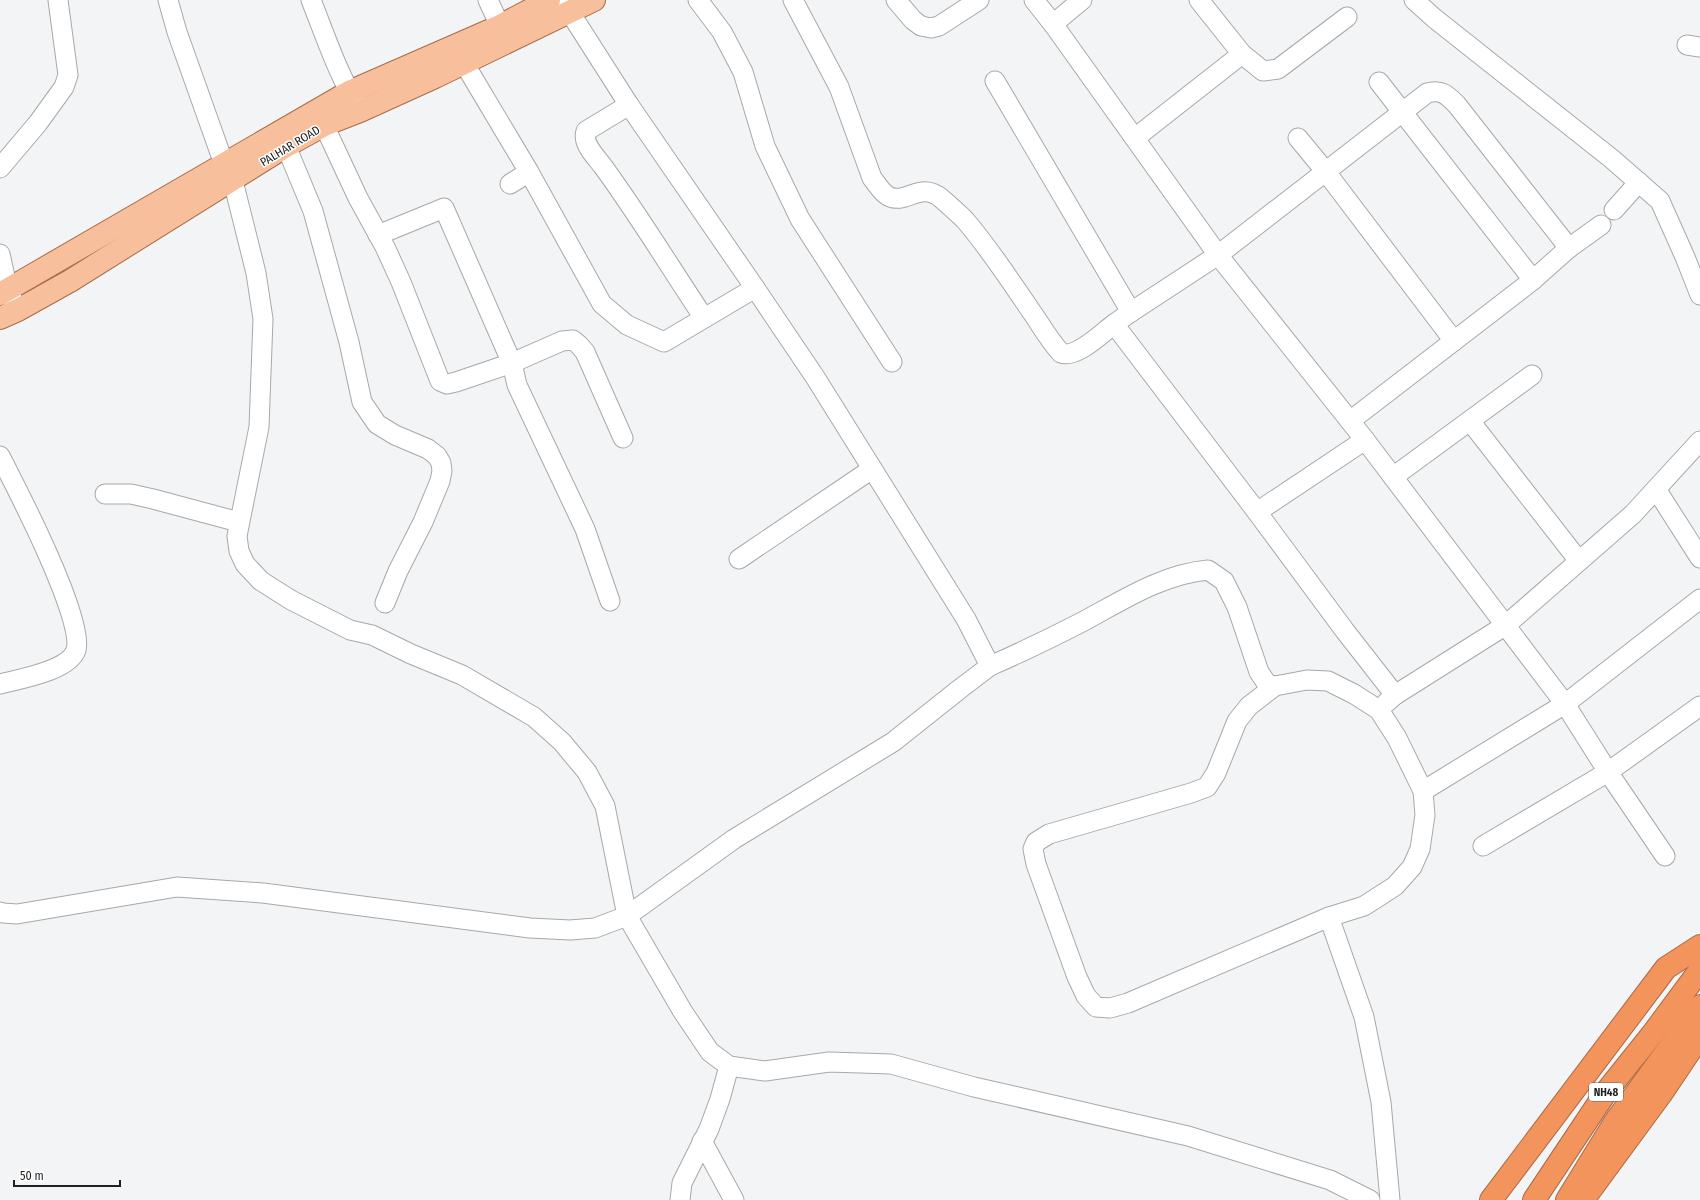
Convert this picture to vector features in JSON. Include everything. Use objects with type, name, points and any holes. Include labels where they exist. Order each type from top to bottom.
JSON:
[{"type":"highway","points":[[1491,1200],[1666,968],[1700,946]]},
{"type":"highway","name":"NH48","points":[[1567,1200],[1693,998],[1700,970]]},
{"type":"highway","name":"NH48","points":[[1534,1200],[1606,1092],[1693,998]]},
{"type":"highway","points":[[1583,1200],[1661,1094],[1700,1036]]},
{"type":"main road","name":"PALHAR ROAD","points":[[9,314],[70,282],[228,172],[349,92],[500,26],[549,0]]},
{"type":"main road","name":"PALHAR ROAD","points":[[4,292],[228,172],[286,146],[324,125],[360,111],[464,63],[566,6],[594,0]]},
{"type":"street","points":[[0,168],[38,123],[64,87],[68,70],[58,0]]},
{"type":"street","points":[[168,0],[177,32],[228,172],[256,272],[263,319],[259,428],[238,522],[237,536],[239,551],[245,564],[261,581],[291,600],[350,630],[372,635],[411,654],[462,675],[534,717],[562,742],[587,772],[605,806],[627,916],[682,1012],[710,1052],[728,1066],[765,1071],[828,1062],[891,1064],[974,1088],[1188,1136],[1330,1180],[1370,1200]]},
{"type":"street","points":[[312,0],[326,39],[349,92],[360,111]]},
{"type":"street","points":[[488,0],[500,26]]},
{"type":"street","points":[[698,0],[722,32],[743,72],[765,146],[800,219],[892,362]]},
{"type":"street","points":[[793,0],[839,87],[872,178],[887,196],[895,198],[905,197],[918,191],[940,197],[964,219],[1061,353],[1066,355],[1077,351],[1130,312],[1218,255],[1428,93],[1437,90],[1448,95],[1457,105],[1569,248]]},
{"type":"street","points":[[896,0],[913,20],[921,26],[931,28],[939,26],[979,0]]},
{"type":"street","points":[[1034,0],[1053,24],[1218,255],[1365,440],[1565,704],[1608,772],[1666,856]]},
{"type":"street","points":[[1053,24],[1082,0]]},
{"type":"street","points":[[1199,0],[1242,54],[1263,71],[1278,69],[1347,17]]},
{"type":"street","points":[[1414,0],[1434,18],[1639,182],[1660,201],[1700,295]]},
{"type":"street","points":[[566,6],[629,105],[815,377],[966,620],[990,666]]},
{"type":"street","points":[[1135,138],[1242,54]]},
{"type":"street","points":[[464,63],[529,172],[602,304],[614,315],[627,325],[664,342],[755,288]]},
{"type":"street","points":[[995,81],[1130,312]]},
{"type":"street","points":[[1379,82],[1533,280]]},
{"type":"street","points":[[629,105],[586,131],[586,140],[592,152],[631,205],[704,318]]},
{"type":"street","points":[[324,125],[358,198],[401,282],[440,381],[447,384],[512,363],[562,341],[573,340],[584,352],[623,438]]},
{"type":"street","points":[[1298,138],[1326,172],[1454,341]]},
{"type":"street","points":[[286,146],[313,210],[349,342],[362,402],[377,424],[395,436],[428,449],[437,456],[442,471],[440,481],[423,522],[398,571],[385,603]]},
{"type":"street","points":[[510,184],[529,172]]},
{"type":"street","points":[[1614,210],[1639,182]]},
{"type":"street","points":[[378,235],[444,208],[512,363],[517,385],[585,529],[610,601]]},
{"type":"street","points":[[1350,421],[1533,280],[1569,248],[1601,225]]},
{"type":"street","points":[[0,254],[4,292],[9,314]]},
{"type":"street","points":[[1114,324],[1257,512],[1345,631],[1395,695]]},
{"type":"street","points":[[1393,477],[1532,375]]},
{"type":"street","points":[[1470,421],[1579,561]]},
{"type":"street","points":[[1257,512],[1365,440]]},
{"type":"street","points":[[1379,710],[1395,695],[1506,625],[1633,514],[1700,441]]},
{"type":"street","points":[[0,456],[61,585],[76,636],[76,651],[68,661],[49,671],[0,684]]},
{"type":"street","points":[[739,559],[872,469]]},
{"type":"street","points":[[1656,489],[1700,558]]},
{"type":"street","points":[[105,494],[131,494],[238,522]]},
{"type":"street","points":[[0,912],[17,914],[177,887],[263,893],[530,928],[570,930],[595,928],[627,916],[734,839],[893,742],[990,666],[1041,644],[1152,585],[1189,572],[1208,570],[1224,581],[1237,607],[1259,672],[1267,684],[1275,686],[1308,680],[1328,681],[1354,694],[1379,710],[1398,738],[1423,791],[1425,815],[1420,849],[1412,867],[1395,886],[1364,906],[1329,918],[1128,1003],[1110,1008],[1096,1007],[1086,996],[1077,977],[1036,864],[1033,849],[1036,842],[1049,834],[1207,787],[1216,773],[1237,721],[1250,706],[1275,686]]},
{"type":"street","points":[[1423,791],[1565,704],[1700,599]]},
{"type":"street","points":[[1483,846],[1608,772],[1700,706]]},
{"type":"street","points":[[1329,918],[1364,1017],[1381,1102],[1390,1200]]},
{"type":"street","points":[[680,1200],[682,1183],[709,1128],[720,1099],[728,1066]]},
{"type":"street","points":[[702,1141],[734,1200]]}]
